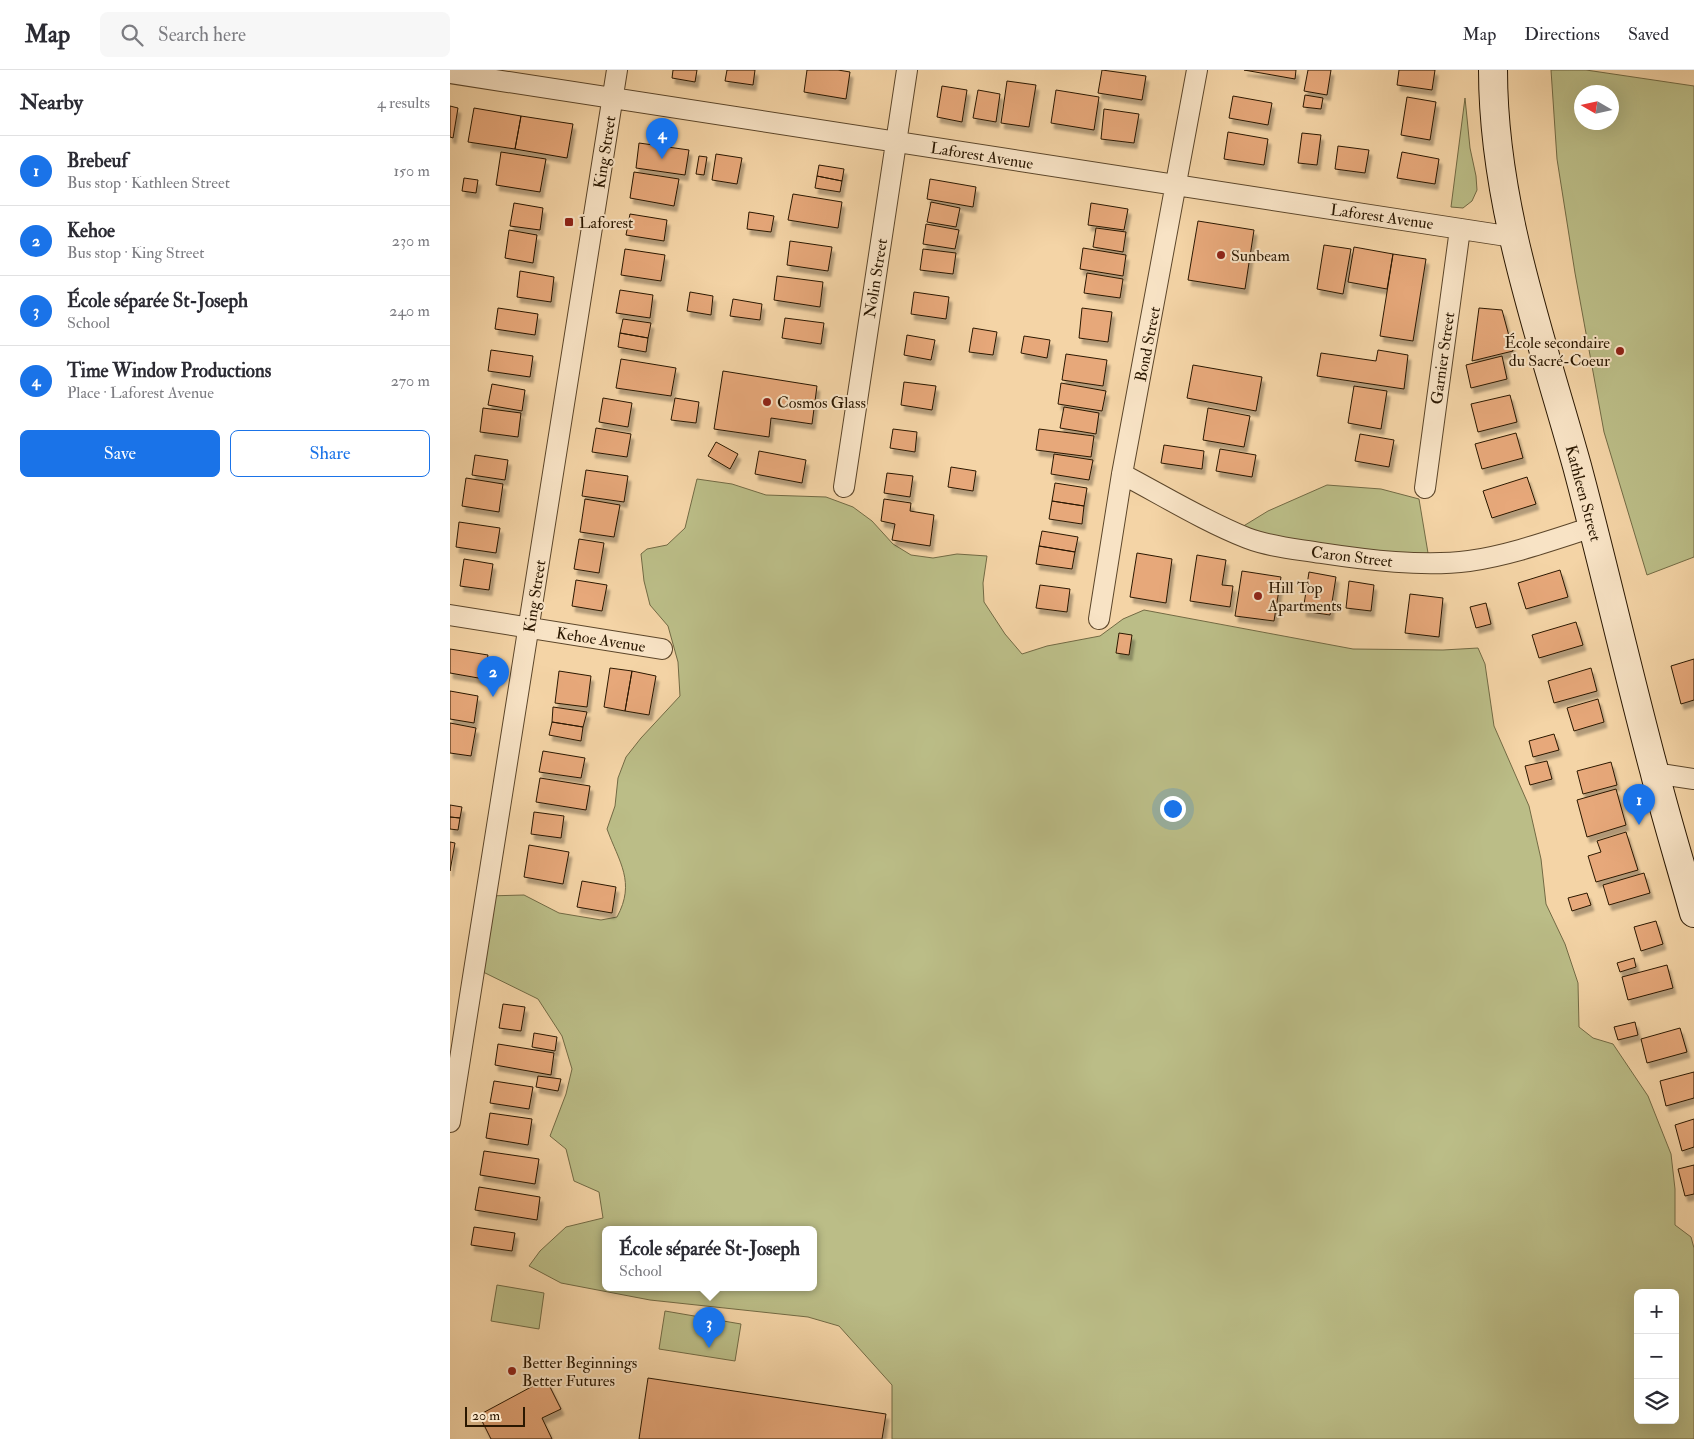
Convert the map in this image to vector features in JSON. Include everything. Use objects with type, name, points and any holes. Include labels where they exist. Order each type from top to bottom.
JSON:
[{"type":"street","name":"King Street","points":[[450,1122],[617,70]]},
{"type":"street","name":"Nolin Street","points":[[844,487],[907,70]]},
{"type":"street","name":"Bond Street","points":[[1099,619],[1122,474],[1177,186],[1197,70]]},
{"type":"street","name":"Kathleen Street","points":[[1493,70],[1497,136],[1504,190],[1513,237],[1593,527],[1654,773],[1694,913]]},
{"type":"street","name":"Laforest Avenue","points":[[450,73],[1513,237]]},
{"type":"street","name":"Garnier Street","points":[[1425,488],[1460,229]]},
{"type":"street","name":"Caron Street","points":[[1122,474],[1213,523],[1249,539],[1279,546],[1339,555],[1396,561],[1468,561],[1512,552],[1593,527]]},
{"type":"street","name":"Kehoe Avenue","points":[[450,615],[662,649]]},
{"type":"street","points":[[1654,773],[1694,779]]},
{"type":"green space","name":"École secondaire du Sacré-Coeur","points":[[1551,70],[1586,70],[1694,86],[1694,557],[1647,575],[1604,432],[1575,273],[1557,159]]},
{"type":"green space","points":[[1465,98],[1470,148],[1477,190],[1472,201],[1463,208],[1451,207]]},
{"type":"green space","points":[[697,479],[732,484],[766,495],[826,497],[853,507],[872,521],[893,544],[911,555],[933,558],[957,554],[987,556],[983,583],[984,602],[1005,634],[1022,654],[1047,646],[1100,636],[1123,619],[1144,610],[1353,649],[1443,650],[1478,648],[1485,664],[1494,726],[1529,806],[1541,859],[1546,904],[1565,944],[1578,983],[1579,1027],[1593,1038],[1613,1044],[1648,1096],[1671,1154],[1675,1189],[1675,1225],[1691,1237],[1694,1248],[1694,1439],[892,1439],[892,1385],[839,1326],[808,1317],[650,1300],[603,1291],[817,1291],[817,1226],[602,1226],[602,1291],[561,1283],[529,1266],[540,1251],[566,1227],[603,1218],[599,1192],[574,1181],[566,1149],[550,1136],[566,1094],[572,1069],[562,1036],[538,999],[475,968],[487,896],[524,895],[559,913],[601,920],[617,917],[623,905],[625,893],[624,872],[607,829],[615,806],[618,778],[626,757],[680,696],[678,662],[668,626],[650,605],[644,581],[641,554],[647,549],[667,545],[685,528]]},
{"type":"green space","points":[[1327,485],[1381,489],[1419,499],[1429,559],[1396,559],[1237,530],[1268,511]]},
{"type":"green space","points":[[497,1285],[544,1293],[539,1329],[491,1321]]},
{"type":"green space","points":[[665,1311],[741,1324],[735,1361],[659,1349]]},
{"type":"building","points":[[673,70],[697,70],[695,82],[672,78]]},
{"type":"building","points":[[727,70],[755,70],[753,85],[725,81]]},
{"type":"building","points":[[807,70],[850,72],[846,99],[804,92]]},
{"type":"building","points":[[1102,70],[1146,76],[1142,100],[1098,93]]},
{"type":"building","points":[[1244,70],[1296,70],[1295,79]]},
{"type":"building","points":[[1308,70],[1331,70],[1327,95],[1304,91]]},
{"type":"building","points":[[1399,70],[1435,70],[1432,90],[1397,85]]},
{"type":"building","points":[[1007,81],[1036,85],[1029,127],[1001,123]]},
{"type":"building","points":[[942,86],[967,90],[962,122],[937,117]]},
{"type":"building","points":[[978,90],[1000,94],[996,122],[973,118]]},
{"type":"building","points":[[1056,90],[1099,97],[1094,130],[1051,123]]},
{"type":"building","points":[[1305,95],[1323,98],[1321,109],[1303,107]]},
{"type":"building","points":[[1233,96],[1272,103],[1268,125],[1229,118]]},
{"type":"building","points":[[1407,97],[1436,102],[1430,140],[1401,135]]},
{"type":"building","points":[[450,106],[458,108],[453,138],[450,137]]},
{"type":"building","points":[[474,108],[521,116],[515,149],[468,142]]},
{"type":"building","points":[[1104,109],[1139,114],[1134,143],[1101,139]]},
{"type":"building","points":[[521,116],[573,124],[567,158],[515,149]]},
{"type":"building","points":[[1228,132],[1268,139],[1264,165],[1224,159]]},
{"type":"building","points":[[1302,133],[1321,135],[1317,165],[1298,163]]},
{"type":"building","points":[[639,143],[689,150],[685,175],[636,168]]},
{"type":"building","points":[[1338,146],[1369,150],[1365,173],[1335,169]]},
{"type":"building","points":[[501,152],[546,159],[540,192],[496,185]]},
{"type":"building","points":[[1402,152],[1439,159],[1435,184],[1397,178]]},
{"type":"building","points":[[716,154],[742,158],[737,184],[712,180]]},
{"type":"building","points":[[699,156],[707,157],[704,175],[696,174]]},
{"type":"building","points":[[819,165],[844,169],[842,181],[817,176]]},
{"type":"building","points":[[634,172],[679,179],[674,206],[630,198]]},
{"type":"building","points":[[817,176],[842,181],[840,192],[815,188]]},
{"type":"building","points":[[464,178],[478,180],[476,193],[462,191]]},
{"type":"building","points":[[930,179],[976,187],[973,207],[927,199]]},
{"type":"building","points":[[793,194],[842,202],[838,228],[788,220]]},
{"type":"building","points":[[931,202],[960,208],[956,227],[927,222]]},
{"type":"building","points":[[514,203],[543,208],[540,230],[510,226]]},
{"type":"building","points":[[1091,203],[1128,209],[1124,230],[1088,225]]},
{"type":"building","points":[[749,212],[774,216],[771,232],[747,229]]},
{"type":"building","points":[[630,214],[667,220],[664,241],[626,235]]},
{"type":"building","name":"Sunbeam","points":[[1198,221],[1254,230],[1245,289],[1188,280]]},
{"type":"building","points":[[926,224],[959,230],[955,249],[923,244]]},
{"type":"building","points":[[1096,228],[1126,232],[1123,252],[1093,247]]},
{"type":"building","points":[[509,230],[537,235],[533,263],[505,258]]},
{"type":"building","points":[[790,241],[832,247],[828,271],[787,265]]},
{"type":"building","points":[[1324,245],[1351,249],[1343,294],[1317,289]]},
{"type":"building","points":[[1354,247],[1393,254],[1387,289],[1348,282]]},
{"type":"building","points":[[1083,248],[1126,255],[1123,276],[1080,269]]},
{"type":"building","points":[[625,249],[665,255],[661,281],[621,275]]},
{"type":"building","points":[[923,249],[956,253],[953,274],[920,270]]},
{"type":"building","points":[[1393,254],[1426,259],[1413,341],[1380,336]]},
{"type":"building","points":[[520,271],[554,277],[551,302],[517,297]]},
{"type":"building","points":[[1087,273],[1123,279],[1120,298],[1084,293]]},
{"type":"building","points":[[777,276],[823,282],[820,307],[774,300]]},
{"type":"building","points":[[620,290],[653,295],[650,318],[616,313]]},
{"type":"building","points":[[690,292],[713,296],[711,315],[687,311]]},
{"type":"building","points":[[914,292],[949,297],[946,319],[911,314]]},
{"type":"building","points":[[733,299],[762,304],[760,320],[730,316]]},
{"type":"building","points":[[498,308],[538,314],[535,335],[495,329]]},
{"type":"building","points":[[1082,308],[1112,312],[1108,342],[1079,338]]},
{"type":"building","points":[[1479,308],[1502,310],[1513,351],[1472,361]]},
{"type":"building","points":[[785,318],[824,323],[821,344],[782,338]]},
{"type":"building","points":[[623,319],[651,323],[648,338],[620,333]]},
{"type":"building","points":[[973,328],[997,332],[993,355],[969,352]]},
{"type":"building","points":[[620,333],[648,338],[646,352],[618,347]]},
{"type":"building","points":[[907,335],[935,340],[931,360],[904,355]]},
{"type":"building","points":[[1024,336],[1050,340],[1047,358],[1021,353]]},
{"type":"building","points":[[491,350],[533,356],[530,377],[488,371]]},
{"type":"building","points":[[1378,350],[1408,355],[1404,389],[1317,376],[1321,353],[1376,361]]},
{"type":"building","points":[[1066,354],[1107,360],[1103,386],[1062,380]]},
{"type":"building","points":[[1502,356],[1507,379],[1471,388],[1466,365]]},
{"type":"building","points":[[621,359],[676,368],[671,396],[616,388]]},
{"type":"building","points":[[1193,365],[1262,377],[1256,411],[1187,398]]},
{"type":"building","name":"Cosmos Glass","points":[[723,371],[817,386],[812,424],[771,418],[769,437],[714,429]]},
{"type":"building","points":[[904,382],[936,386],[932,410],[901,405]]},
{"type":"building","points":[[1061,383],[1106,391],[1102,411],[1058,404]]},
{"type":"building","points":[[492,384],[525,390],[522,411],[488,405]]},
{"type":"building","points":[[1354,386],[1387,391],[1381,429],[1348,423]]},
{"type":"building","points":[[1510,395],[1517,422],[1478,432],[1471,404]]},
{"type":"building","points":[[603,398],[632,403],[628,427],[599,422]]},
{"type":"building","points":[[675,398],[699,402],[696,423],[671,420]]},
{"type":"building","points":[[1064,407],[1099,413],[1096,434],[1060,428]]},
{"type":"building","points":[[483,408],[521,413],[518,437],[480,432]]},
{"type":"building","points":[[1208,408],[1250,416],[1244,447],[1203,440]]},
{"type":"building","points":[[596,428],[631,434],[627,457],[592,452]]},
{"type":"building","points":[[893,429],[917,432],[915,452],[890,448]]},
{"type":"building","points":[[1039,429],[1094,436],[1091,457],[1036,450]]},
{"type":"building","points":[[1516,433],[1523,458],[1482,469],[1475,444]]},
{"type":"building","points":[[1360,434],[1394,440],[1389,467],[1355,461]]},
{"type":"building","points":[[716,442],[738,454],[730,469],[708,456]]},
{"type":"building","points":[[1164,445],[1204,451],[1202,469],[1161,463]]},
{"type":"building","points":[[1220,449],[1256,455],[1252,477],[1216,471]]},
{"type":"building","points":[[759,451],[806,460],[802,483],[755,474]]},
{"type":"building","points":[[1054,454],[1093,460],[1089,480],[1051,474]]},
{"type":"building","points":[[475,455],[508,460],[505,480],[472,475]]},
{"type":"building","points":[[951,467],[976,471],[973,491],[948,487]]},
{"type":"building","points":[[586,470],[628,476],[624,502],[582,496]]},
{"type":"building","points":[[887,473],[913,476],[910,497],[884,493]]},
{"type":"building","points":[[1527,477],[1536,504],[1492,518],[1483,491]]},
{"type":"building","points":[[466,478],[503,484],[499,512],[462,506]]},
{"type":"building","points":[[1055,483],[1087,488],[1084,506],[1052,501]]},
{"type":"building","points":[[585,499],[620,505],[614,537],[580,532]]},
{"type":"building","points":[[884,499],[911,503],[910,511],[934,515],[930,546],[892,540],[895,524],[881,521]]},
{"type":"building","points":[[1052,501],[1084,506],[1082,524],[1049,519]]},
{"type":"building","points":[[459,522],[500,528],[496,553],[456,547]]},
{"type":"building","points":[[1042,531],[1078,537],[1075,552],[1039,546]]},
{"type":"building","points":[[579,539],[604,543],[599,573],[574,569]]},
{"type":"building","points":[[1039,546],[1075,552],[1072,569],[1036,564]]},
{"type":"building","points":[[1137,553],[1172,559],[1166,603],[1130,597]]},
{"type":"building","points":[[1197,555],[1226,560],[1222,585],[1233,586],[1230,607],[1190,601]]},
{"type":"building","points":[[464,559],[493,564],[489,590],[460,586]]},
{"type":"building","points":[[1560,570],[1568,597],[1526,609],[1518,583]]},
{"type":"building","name":"Hill Top Apartments","points":[[1242,571],[1281,577],[1274,621],[1235,616]]},
{"type":"building","points":[[1309,572],[1336,577],[1330,615],[1303,611]]},
{"type":"building","points":[[576,580],[607,585],[602,611],[572,606]]},
{"type":"building","points":[[1349,581],[1374,585],[1371,611],[1346,608]]},
{"type":"building","points":[[1040,585],[1070,589],[1067,612],[1036,608]]},
{"type":"building","points":[[1410,594],[1443,598],[1439,637],[1405,633]]},
{"type":"building","points":[[1486,603],[1491,624],[1476,628],[1470,607]]},
{"type":"building","points":[[1576,622],[1583,645],[1539,658],[1532,635]]},
{"type":"building","points":[[1119,633],[1132,635],[1129,655],[1116,653]]},
{"type":"building","points":[[450,649],[488,655],[484,679],[450,673]]},
{"type":"building","points":[[1694,659],[1694,700],[1681,704],[1671,666]]},
{"type":"building","points":[[610,668],[632,671],[625,711],[604,707]]},
{"type":"building","points":[[1591,668],[1597,691],[1554,703],[1548,681]]},
{"type":"building","points":[[559,671],[591,676],[587,707],[555,703]]},
{"type":"building","points":[[632,671],[656,676],[649,715],[625,711]]},
{"type":"building","points":[[450,691],[478,696],[474,723],[450,719]]},
{"type":"building","points":[[1598,699],[1604,722],[1574,731],[1567,708]]},
{"type":"building","points":[[553,707],[587,712],[583,727],[552,722]]},
{"type":"building","points":[[552,722],[583,727],[581,741],[549,735]]},
{"type":"building","points":[[450,723],[476,728],[471,756],[450,753]]},
{"type":"building","points":[[1554,734],[1559,750],[1533,757],[1529,741]]},
{"type":"building","points":[[543,751],[585,758],[581,778],[539,772]]},
{"type":"building","points":[[1547,761],[1552,779],[1530,785],[1525,766]]},
{"type":"building","points":[[1611,762],[1617,785],[1583,794],[1577,771]]},
{"type":"building","points":[[540,778],[590,786],[586,810],[536,802]]},
{"type":"building","points":[[1616,789],[1626,825],[1587,837],[1577,800]]},
{"type":"building","points":[[450,805],[462,807],[460,818],[450,817]]},
{"type":"building","points":[[534,812],[564,816],[561,838],[531,834]]},
{"type":"building","points":[[450,817],[460,818],[458,830],[450,829]]},
{"type":"building","points":[[1626,832],[1638,870],[1596,882],[1588,856],[1601,852],[1597,841]]},
{"type":"building","points":[[450,842],[455,843],[450,871]]},
{"type":"building","points":[[529,845],[569,852],[563,884],[524,877]]},
{"type":"building","points":[[1644,873],[1650,893],[1609,905],[1603,885]]},
{"type":"building","points":[[582,881],[616,887],[612,913],[577,907]]},
{"type":"building","points":[[1587,893],[1591,905],[1572,911],[1568,898]]},
{"type":"building","points":[[1656,921],[1663,944],[1641,951],[1634,927]]},
{"type":"building","points":[[1634,958],[1636,967],[1620,972],[1617,963]]},
{"type":"building","points":[[1667,965],[1673,988],[1628,1000],[1622,977]]},
{"type":"building","points":[[503,1004],[525,1007],[521,1031],[499,1028]]},
{"type":"building","points":[[1635,1022],[1638,1035],[1618,1040],[1614,1027]]},
{"type":"building","points":[[1680,1028],[1687,1052],[1647,1063],[1641,1039]]},
{"type":"building","points":[[534,1033],[557,1037],[555,1051],[532,1047]]},
{"type":"building","points":[[498,1044],[554,1053],[551,1075],[495,1065]]},
{"type":"building","points":[[1694,1072],[1694,1098],[1666,1106],[1660,1081]]},
{"type":"building","points":[[538,1076],[561,1079],[558,1091],[536,1087]]},
{"type":"building","points":[[494,1081],[533,1087],[529,1109],[490,1103]]},
{"type":"building","points":[[490,1113],[532,1119],[528,1145],[486,1138]]},
{"type":"building","points":[[1694,1119],[1694,1147],[1682,1151],[1675,1125]]},
{"type":"building","points":[[484,1151],[539,1159],[535,1184],[480,1175]]},
{"type":"building","points":[[1694,1165],[1694,1194],[1685,1196],[1678,1169]]},
{"type":"building","points":[[479,1187],[540,1197],[537,1220],[475,1210]]},
{"type":"building","points":[[474,1227],[515,1233],[512,1251],[471,1245]]},
{"type":"building","points":[[648,1378],[886,1414],[882,1439],[639,1439]]},
{"type":"building","points":[[546,1379],[561,1409],[542,1418],[552,1439],[491,1439],[479,1415]]},
{"type":"place","name":"Time Window Productions","points":[[662,159]]},
{"type":"place","name":"Laforest","points":[[569,222]]},
{"type":"place","name":"Sunbeam","points":[[1221,255]]},
{"type":"place","name":"École secondaire du Sacré-Coeur","points":[[1620,351]]},
{"type":"place","name":"Cosmos Glass","points":[[767,402]]},
{"type":"place","name":"Hill Top Apartments","points":[[1258,596]]},
{"type":"place","name":"Kehoe","points":[[493,697]]},
{"type":"place","name":"Brebeuf","points":[[1639,825]]},
{"type":"place","name":"École séparée St-Joseph","points":[[709,1348]]},
{"type":"place","name":"Better Beginnings Better Futures","points":[[512,1371]]}]
